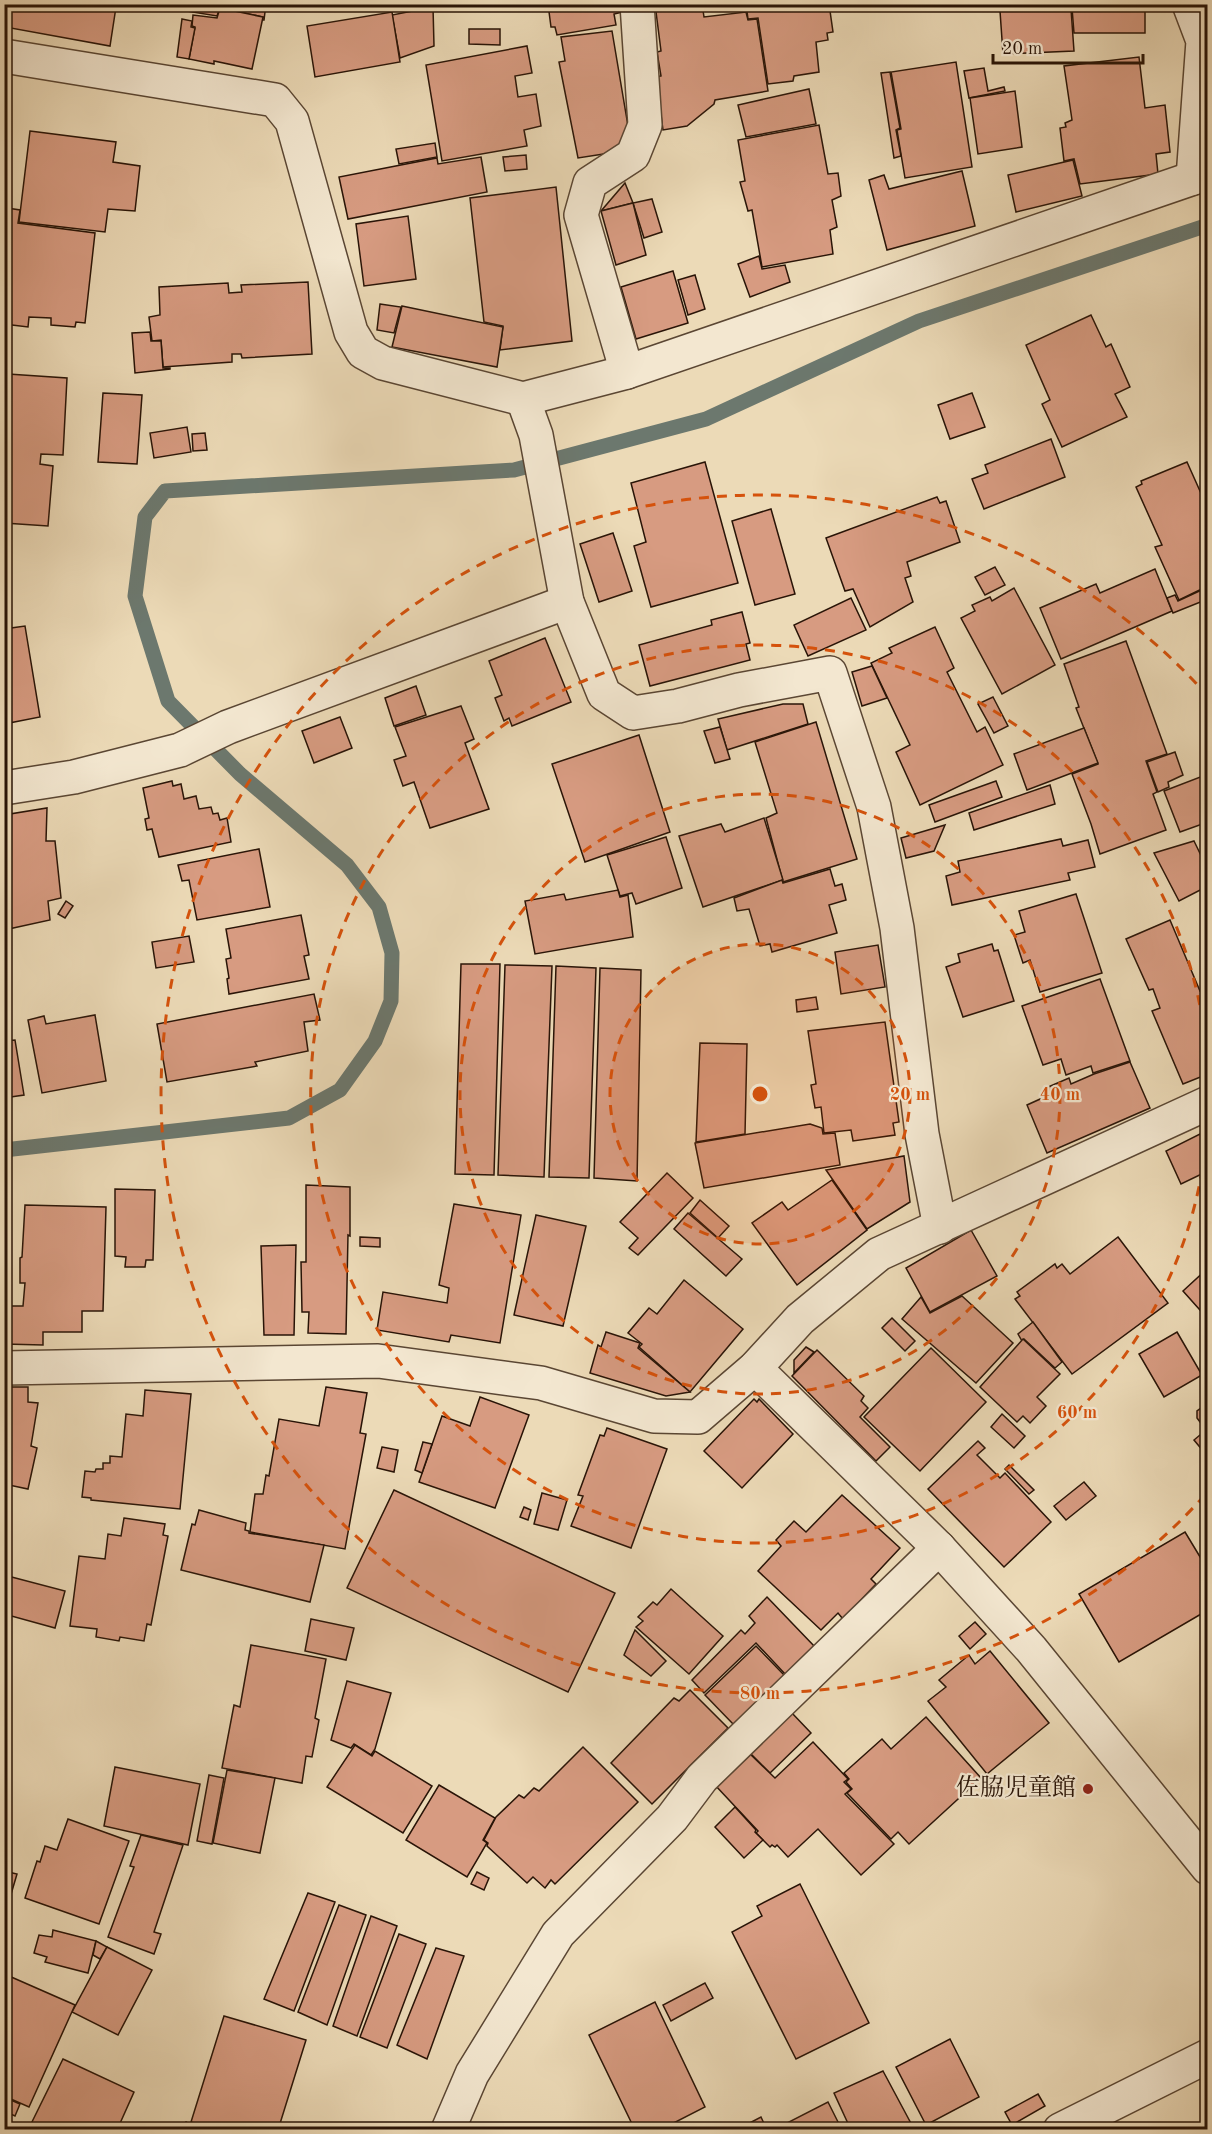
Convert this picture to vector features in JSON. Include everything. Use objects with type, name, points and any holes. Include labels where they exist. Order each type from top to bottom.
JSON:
[{"type":"street","points":[[627,372],[581,215],[590,183],[633,155],[645,125],[637,4]]},
{"type":"street","points":[[4,56],[275,100],[292,121],[351,332],[363,352],[382,363],[523,399],[627,372],[1200,176],[1203,41],[1189,4]]},
{"type":"street","points":[[523,399],[536,435],[567,602],[604,694],[633,713],[678,706],[739,690],[830,673],[874,807],[897,928],[922,1134],[940,1227]]},
{"type":"street","points":[[4,788],[74,777],[180,750],[228,727],[567,602]]},
{"type":"street","points":[[4,1368],[378,1360],[542,1383],[654,1416],[698,1417],[755,1368],[800,1319],[879,1254],[1208,1103]]},
{"type":"street","points":[[755,1368],[939,1548],[1031,1649],[1208,1868]]},
{"type":"street","points":[[448,2130],[472,2074],[558,1934],[672,1818],[702,1778],[939,1548]]},
{"type":"street","points":[[1060,2130],[1208,2056]]},
{"type":"building","points":[[9,4],[114,4],[116,7],[110,46],[5,27]]},
{"type":"building","points":[[187,4],[266,4],[264,20],[262,20],[263,17],[220,8],[217,16],[186,11]]},
{"type":"building","points":[[548,4],[622,4],[623,12],[614,14],[616,25],[557,35],[555,27],[551,27]]},
{"type":"building","points":[[655,4],[702,4],[704,17],[746,12],[748,20],[757,19],[768,91],[715,100],[714,104],[687,126],[663,130],[656,77],[661,76],[657,52],[661,51]]},
{"type":"building","points":[[746,4],[829,4],[833,32],[827,33],[828,40],[816,42],[819,72],[794,76],[793,81],[768,84],[758,18],[748,19]]},
{"type":"building","points":[[1010,4],[1050,4],[1050,6],[1010,7]]},
{"type":"building","points":[[1059,4],[1145,4],[1145,33],[1074,33],[1072,8],[1059,7]]},
{"type":"building","points":[[433,7],[434,46],[400,58],[392,15]]},
{"type":"building","points":[[220,8],[263,17],[252,69],[214,61],[214,64],[189,59],[195,27],[192,26],[193,15],[217,18]]},
{"type":"building","points":[[1071,9],[1074,51],[1003,54],[1000,11]]},
{"type":"building","points":[[392,12],[400,62],[315,77],[307,26]]},
{"type":"building","points":[[182,19],[192,21],[191,27],[195,28],[189,59],[177,57]]},
{"type":"building","points":[[469,29],[500,29],[500,45],[469,44]]},
{"type":"building","points":[[612,31],[628,126],[625,139],[610,153],[578,158],[559,62],[565,61],[561,37]]},
{"type":"building","points":[[527,46],[532,73],[515,76],[518,97],[536,94],[541,126],[524,130],[527,146],[442,161],[426,65]]},
{"type":"building","points":[[1139,57],[1145,108],[1165,105],[1170,152],[1156,154],[1158,174],[1080,184],[1074,159],[1064,161],[1060,128],[1066,127],[1065,123],[1072,120],[1064,66]]},
{"type":"building","points":[[956,62],[972,167],[905,178],[897,130],[901,129],[891,72]]},
{"type":"building","points":[[984,68],[988,91],[1004,87],[1005,91],[969,98],[964,71]]},
{"type":"building","points":[[890,72],[900,128],[896,130],[901,156],[894,158],[881,73]]},
{"type":"building","points":[[809,89],[816,124],[746,137],[738,105]]},
{"type":"building","points":[[1015,91],[1022,147],[978,154],[970,98]]},
{"type":"building","points":[[819,125],[828,174],[838,173],[841,196],[832,200],[837,227],[830,230],[833,254],[762,267],[752,210],[748,211],[740,182],[745,181],[738,140]]},
{"type":"building","points":[[30,131],[116,142],[113,162],[140,166],[135,211],[108,209],[105,232],[19,222]]},
{"type":"building","points":[[435,143],[437,157],[399,164],[396,149]]},
{"type":"building","points":[[526,155],[527,169],[505,171],[503,157]]},
{"type":"building","points":[[481,157],[487,192],[348,219],[339,177],[437,158],[438,164]]},
{"type":"building","points":[[1073,160],[1082,196],[1016,212],[1008,175]]},
{"type":"building","points":[[962,171],[975,226],[887,250],[869,180],[884,175],[889,189]]},
{"type":"building","points":[[625,183],[633,203],[601,211]]},
{"type":"building","points":[[556,187],[572,341],[500,350],[503,326],[484,322],[470,198]]},
{"type":"building","points":[[652,199],[662,232],[644,238],[633,203]]},
{"type":"building","points":[[633,203],[646,255],[616,265],[601,211]]},
{"type":"building","points":[[7,208],[20,210],[18,223],[95,233],[85,323],[76,322],[75,327],[51,325],[51,318],[29,317],[28,327],[4,324],[4,232]]},
{"type":"building","points":[[408,216],[416,279],[364,286],[356,224]]},
{"type":"building","points":[[759,256],[762,269],[785,265],[790,282],[750,297],[738,264]]},
{"type":"building","points":[[673,271],[688,323],[636,339],[621,287]]},
{"type":"building","points":[[695,275],[705,309],[688,315],[678,280]]},
{"type":"building","points":[[308,282],[312,354],[242,358],[241,354],[232,354],[232,362],[163,367],[161,340],[152,341],[149,317],[160,315],[159,287],[228,283],[229,293],[242,292],[241,285]]},
{"type":"building","points":[[380,304],[401,307],[394,333],[377,330]]},
{"type":"building","points":[[402,306],[503,327],[497,367],[392,347]]},
{"type":"building","points":[[1091,315],[1106,347],[1111,344],[1130,387],[1115,394],[1127,417],[1062,447],[1042,404],[1050,400],[1026,345]]},
{"type":"building","points":[[150,332],[151,341],[161,341],[163,368],[170,369],[135,373],[132,333]]},
{"type":"building","points":[[8,374],[67,378],[63,455],[41,454],[40,464],[53,466],[48,526],[4,523],[4,381],[8,381]]},
{"type":"building","points":[[103,393],[142,395],[137,464],[98,462]]},
{"type":"building","points":[[972,393],[985,427],[950,439],[938,405]]},
{"type":"building","points":[[187,427],[191,452],[154,458],[150,433]]},
{"type":"building","points":[[205,433],[207,450],[193,451],[192,434]]},
{"type":"building","points":[[1051,439],[1065,477],[984,509],[972,479],[988,473],[985,465]]},
{"type":"building","points":[[705,462],[738,583],[651,607],[634,546],[646,542],[631,483]]},
{"type":"building","points":[[1187,462],[1208,509],[1208,586],[1179,600],[1155,547],[1162,545],[1136,487],[1142,484],[1141,481]]},
{"type":"building","points":[[937,497],[940,503],[946,501],[960,542],[907,562],[911,576],[905,578],[913,602],[870,627],[853,589],[845,591],[826,538]]},
{"type":"building","points":[[771,509],[795,594],[755,605],[732,521]]},
{"type":"building","points":[[613,533],[632,591],[599,602],[580,544]]},
{"type":"building","points":[[995,567],[1005,585],[985,595],[975,577]]},
{"type":"building","points":[[1155,569],[1172,611],[1061,659],[1040,608],[1096,584],[1100,593]]},
{"type":"building","points":[[1208,587],[1208,599],[1173,613],[1167,598],[1175,595],[1178,601]]},
{"type":"building","points":[[1014,588],[1055,665],[1002,694],[961,618],[975,611],[972,605],[990,597],[992,601]]},
{"type":"building","points":[[851,598],[866,630],[808,656],[794,625]]},
{"type":"building","points":[[742,612],[750,643],[746,644],[750,660],[650,686],[639,645],[712,625],[711,620]]},
{"type":"building","points":[[25,626],[40,717],[4,724],[4,629]]},
{"type":"building","points":[[935,627],[954,668],[947,672],[977,732],[985,727],[1003,765],[920,805],[896,752],[910,745],[871,663],[892,653],[889,648]]},
{"type":"building","points":[[545,638],[571,702],[512,726],[509,718],[504,721],[495,698],[502,695],[489,661]]},
{"type":"building","points":[[1126,641],[1167,754],[1146,761],[1157,792],[1153,794],[1166,830],[1100,854],[1072,774],[1098,764],[1076,708],[1079,707],[1064,664]]},
{"type":"building","points":[[872,666],[887,698],[862,706],[852,672]]},
{"type":"building","points":[[416,686],[426,715],[394,726],[385,698]]},
{"type":"building","points":[[993,697],[1008,726],[994,733],[978,704]]},
{"type":"building","points":[[783,704],[803,704],[808,724],[727,750],[718,719]]},
{"type":"building","points":[[461,706],[474,739],[465,743],[489,809],[430,828],[414,782],[403,786],[394,760],[406,756],[395,727]]},
{"type":"building","points":[[340,717],[352,748],[314,763],[302,731]]},
{"type":"building","points":[[816,722],[857,859],[783,882],[766,818],[777,813],[755,742]]},
{"type":"building","points":[[720,727],[730,759],[715,763],[704,731]]},
{"type":"building","points":[[1084,728],[1098,763],[1027,790],[1014,754]]},
{"type":"building","points":[[639,735],[670,832],[585,862],[552,764]]},
{"type":"building","points":[[1175,752],[1183,775],[1168,782],[1169,787],[1158,792],[1147,762]]},
{"type":"building","points":[[1208,774],[1208,822],[1180,832],[1164,791]]},
{"type":"building","points":[[172,781],[173,786],[181,784],[184,799],[196,796],[199,809],[211,807],[213,814],[218,813],[220,820],[227,818],[231,842],[159,857],[152,829],[147,830],[145,819],[149,818],[143,788]]},
{"type":"building","points":[[996,781],[1002,797],[935,822],[929,805]]},
{"type":"building","points":[[1050,785],[1055,804],[974,830],[969,813]]},
{"type":"building","points":[[47,808],[46,841],[55,841],[61,898],[48,901],[50,920],[4,930],[4,815]]},
{"type":"building","points":[[764,818],[783,880],[703,907],[679,836],[721,824],[725,832]]},
{"type":"building","points":[[945,825],[934,851],[906,858],[901,838]]},
{"type":"building","points":[[666,837],[682,888],[636,904],[632,893],[620,896],[607,855]]},
{"type":"building","points":[[1061,839],[1063,846],[1088,840],[1095,867],[1068,873],[1070,880],[952,905],[946,876],[960,872],[958,861]]},
{"type":"building","points":[[1194,841],[1208,870],[1208,886],[1179,901],[1154,853]]},
{"type":"building","points":[[259,849],[270,907],[197,920],[189,880],[182,881],[178,865]]},
{"type":"building","points":[[830,869],[835,886],[842,884],[846,900],[829,905],[837,933],[772,952],[770,944],[760,946],[749,909],[737,911],[734,898],[782,880],[783,883]]},
{"type":"building","points":[[618,890],[620,897],[628,895],[633,937],[535,954],[525,901],[564,894],[566,900]]},
{"type":"building","points":[[1076,894],[1102,973],[1040,992],[1030,960],[1023,963],[1014,935],[1025,932],[1019,911]]},
{"type":"building","points":[[66,901],[73,906],[65,918],[58,914]]},
{"type":"building","points":[[301,915],[309,955],[304,956],[309,979],[229,994],[226,959],[231,958],[226,929]]},
{"type":"building","points":[[1170,920],[1200,991],[1206,989],[1208,992],[1208,1074],[1183,1084],[1152,1011],[1160,1008],[1153,989],[1149,990],[1126,939]]},
{"type":"building","points":[[189,936],[194,962],[156,968],[152,942]]},
{"type":"building","points":[[992,944],[994,951],[998,950],[1014,1001],[963,1017],[946,967],[960,962],[958,954]]},
{"type":"building","points":[[878,945],[885,987],[841,994],[835,952]]},
{"type":"building","points":[[461,964],[500,964],[494,1175],[455,1174]]},
{"type":"building","points":[[505,965],[552,966],[544,1177],[498,1175]]},
{"type":"building","points":[[556,966],[596,968],[589,1178],[549,1177]]},
{"type":"building","points":[[600,968],[641,970],[637,1181],[594,1178]]},
{"type":"building","points":[[1100,979],[1130,1061],[1093,1073],[1091,1066],[1066,1075],[1061,1059],[1043,1065],[1022,1006]]},
{"type":"building","points":[[314,994],[320,1020],[304,1022],[308,1051],[255,1062],[257,1066],[167,1082],[157,1024]]},
{"type":"building","points":[[816,997],[818,1009],[797,1012],[796,1000]]},
{"type":"building","points":[[95,1015],[106,1081],[42,1093],[28,1020],[44,1016],[46,1024]]},
{"type":"building","points":[[885,1022],[899,1122],[893,1123],[895,1135],[853,1141],[851,1130],[824,1133],[821,1107],[815,1108],[811,1085],[816,1084],[808,1031]]},
{"type":"building","points":[[15,1040],[24,1095],[4,1098],[4,1041]]},
{"type":"building","points":[[700,1043],[747,1044],[745,1134],[696,1142]]},
{"type":"building","points":[[1130,1062],[1150,1108],[1047,1153],[1027,1105],[1049,1095],[1046,1088],[1069,1078],[1071,1084]]},
{"type":"building","points":[[810,1124],[822,1128],[823,1134],[835,1133],[840,1165],[704,1188],[695,1143]]},
{"type":"building","points":[[1200,1134],[1208,1149],[1208,1171],[1181,1184],[1166,1151]]},
{"type":"building","points":[[904,1156],[910,1202],[867,1229],[826,1170]]},
{"type":"building","points":[[667,1173],[693,1198],[638,1255],[629,1248],[638,1238],[620,1222]]},
{"type":"building","points":[[832,1180],[867,1230],[797,1285],[752,1223],[782,1202],[788,1210]]},
{"type":"building","points":[[306,1185],[350,1187],[346,1334],[308,1333],[309,1312],[302,1312],[301,1262],[306,1262]]},
{"type":"building","points":[[115,1189],[155,1190],[153,1260],[146,1260],[145,1267],[125,1267],[126,1257],[115,1256]]},
{"type":"building","points":[[700,1200],[729,1226],[718,1238],[690,1213]]},
{"type":"building","points":[[454,1204],[521,1215],[500,1343],[451,1335],[449,1342],[377,1330],[383,1292],[447,1303],[449,1288],[439,1285]]},
{"type":"building","points":[[25,1205],[106,1207],[103,1311],[82,1311],[82,1332],[43,1332],[43,1345],[4,1344],[4,1306],[23,1306],[25,1283],[20,1283],[20,1258],[22,1257]]},
{"type":"building","points":[[688,1213],[742,1259],[726,1276],[674,1229]]},
{"type":"building","points":[[536,1215],[586,1226],[563,1326],[514,1315]]},
{"type":"building","points":[[971,1230],[997,1276],[930,1312],[906,1268]]},
{"type":"building","points":[[360,1237],[380,1238],[380,1247],[360,1246]]},
{"type":"building","points":[[1118,1237],[1168,1303],[1072,1374],[1015,1299],[1020,1296],[1017,1292],[1055,1264],[1057,1268],[1062,1264],[1070,1274]]},
{"type":"building","points":[[296,1245],[294,1335],[264,1335],[261,1246]]},
{"type":"building","points":[[1208,1268],[1208,1319],[1183,1291]]},
{"type":"building","points":[[684,1280],[743,1329],[690,1392],[639,1347],[642,1344],[628,1333],[649,1308],[657,1314]]},
{"type":"building","points":[[962,1296],[1013,1343],[976,1383],[902,1319],[921,1297],[930,1313]]},
{"type":"building","points":[[892,1318],[915,1341],[905,1351],[882,1328]]},
{"type":"building","points":[[1033,1322],[1062,1362],[1055,1368],[1024,1339],[1022,1341],[1018,1334]]},
{"type":"building","points":[[606,1332],[640,1343],[638,1348],[690,1392],[666,1396],[590,1373],[598,1345],[601,1347]]},
{"type":"building","points":[[1177,1332],[1202,1375],[1164,1397],[1139,1354]]},
{"type":"building","points":[[1023,1339],[1060,1374],[1037,1397],[1046,1406],[1030,1423],[1023,1416],[1017,1422],[980,1387]]},
{"type":"building","points":[[806,1347],[814,1352],[794,1373],[794,1360]]},
{"type":"building","points":[[931,1348],[986,1402],[920,1471],[864,1417]]},
{"type":"building","points":[[817,1350],[864,1396],[861,1401],[868,1408],[860,1417],[890,1447],[876,1461],[792,1376]]},
{"type":"building","points":[[4,1387],[28,1387],[28,1402],[38,1403],[31,1446],[37,1448],[28,1489],[4,1484]]},
{"type":"building","points":[[326,1387],[367,1393],[360,1433],[366,1434],[345,1549],[250,1532],[255,1494],[263,1494],[266,1475],[269,1476],[279,1419],[319,1426]]},
{"type":"building","points":[[145,1390],[191,1394],[180,1509],[91,1500],[91,1498],[82,1497],[85,1471],[95,1472],[96,1469],[103,1469],[103,1463],[110,1463],[110,1456],[122,1457],[126,1414],[143,1416]]},
{"type":"building","points":[[480,1397],[529,1415],[495,1508],[419,1482],[442,1416],[470,1426]]},
{"type":"building","points":[[754,1399],[757,1402],[759,1399],[793,1434],[742,1488],[704,1451]]},
{"type":"building","points":[[1208,1403],[1208,1457],[1194,1440],[1206,1430],[1197,1418],[1197,1411]]},
{"type":"building","points":[[1002,1414],[1025,1436],[1014,1448],[991,1427]]},
{"type":"building","points":[[607,1428],[667,1449],[631,1548],[571,1526],[583,1496],[578,1495],[600,1435],[604,1436]]},
{"type":"building","points":[[978,1441],[985,1448],[977,1455],[1000,1478],[1005,1473],[1051,1522],[1004,1567],[928,1489]]},
{"type":"building","points":[[423,1442],[432,1444],[422,1473],[415,1470]]},
{"type":"building","points":[[382,1447],[398,1450],[394,1472],[377,1468]]},
{"type":"building","points":[[1009,1465],[1034,1490],[1029,1494],[1005,1469]]},
{"type":"building","points":[[1084,1482],[1096,1496],[1066,1520],[1054,1506]]},
{"type":"building","points":[[394,1490],[615,1593],[568,1692],[347,1588]]},
{"type":"building","points":[[542,1493],[567,1500],[558,1530],[534,1524]]},
{"type":"building","points":[[842,1495],[900,1548],[871,1579],[876,1584],[843,1619],[838,1613],[821,1630],[758,1571],[781,1546],[776,1540],[794,1521],[806,1532]]},
{"type":"building","points":[[524,1507],[531,1510],[528,1520],[520,1517]]},
{"type":"building","points":[[199,1510],[246,1523],[245,1530],[249,1533],[324,1545],[310,1602],[181,1570],[192,1524],[195,1525]]},
{"type":"building","points":[[124,1518],[165,1524],[163,1535],[168,1536],[151,1625],[147,1624],[144,1641],[120,1637],[119,1641],[96,1637],[97,1629],[70,1626],[79,1556],[105,1559],[108,1534],[121,1536]]},
{"type":"building","points":[[1185,1532],[1208,1570],[1208,1610],[1119,1662],[1079,1594]]},
{"type":"building","points":[[4,1575],[65,1591],[55,1628],[4,1614]]},
{"type":"building","points":[[671,1589],[723,1636],[689,1674],[636,1627],[643,1621],[638,1617],[653,1602],[657,1605]]},
{"type":"building","points":[[767,1597],[815,1647],[786,1675],[756,1643],[704,1693],[692,1680],[741,1630],[745,1634],[755,1623],[749,1616]]},
{"type":"building","points":[[311,1619],[354,1628],[346,1660],[305,1651]]},
{"type":"building","points":[[975,1622],[986,1634],[970,1649],[959,1636]]},
{"type":"building","points":[[635,1630],[666,1661],[651,1676],[624,1655]]},
{"type":"building","points":[[251,1645],[326,1659],[315,1718],[319,1720],[312,1757],[306,1756],[302,1783],[222,1768],[234,1705],[240,1707]]},
{"type":"building","points":[[756,1646],[785,1676],[734,1725],[705,1695]]},
{"type":"building","points":[[990,1651],[1049,1723],[987,1774],[928,1701],[946,1687],[939,1680],[969,1655],[975,1664]]},
{"type":"building","points":[[347,1681],[391,1693],[375,1749],[371,1755],[354,1744],[351,1748],[331,1740]]},
{"type":"building","points":[[690,1690],[728,1728],[652,1804],[611,1763],[674,1698],[679,1701]]},
{"type":"building","points":[[791,1712],[811,1733],[770,1773],[750,1753]]},
{"type":"building","points":[[926,1717],[981,1778],[909,1844],[898,1832],[891,1839],[847,1793],[852,1789],[846,1782],[849,1779],[844,1773],[882,1739],[891,1749]]},
{"type":"building","points":[[813,1742],[848,1779],[844,1782],[851,1789],[845,1794],[894,1844],[861,1875],[818,1829],[788,1857],[777,1845],[770,1847],[715,1785],[749,1753],[775,1778]]},
{"type":"building","points":[[355,1745],[372,1756],[375,1751],[432,1786],[403,1833],[327,1787]]},
{"type":"building","points":[[583,1747],[638,1802],[555,1884],[551,1880],[545,1888],[533,1877],[527,1883],[487,1846],[488,1843],[484,1840],[496,1817],[519,1795],[524,1798],[534,1788],[539,1791]]},
{"type":"building","points":[[115,1767],[200,1784],[188,1845],[104,1826]]},
{"type":"building","points":[[227,1770],[275,1778],[260,1853],[213,1843]]},
{"type":"building","points":[[209,1775],[224,1778],[212,1844],[197,1841]]},
{"type":"building","points":[[439,1785],[495,1818],[483,1840],[487,1843],[467,1877],[406,1840]]},
{"type":"building","points":[[735,1807],[763,1840],[744,1858],[715,1827]]},
{"type":"building","points":[[68,1819],[129,1841],[99,1924],[25,1898],[37,1861],[40,1862],[45,1846],[57,1850]]},
{"type":"building","points":[[141,1835],[183,1845],[154,1932],[161,1934],[154,1954],[108,1937],[134,1867],[130,1866]]},
{"type":"building","points":[[4,1871],[17,1874],[4,1918]]},
{"type":"building","points":[[477,1872],[489,1878],[484,1890],[471,1884]]},
{"type":"building","points":[[800,1884],[869,2023],[796,2059],[732,1932],[762,1916],[757,1906]]},
{"type":"building","points":[[308,1893],[335,1902],[294,2011],[264,1999]]},
{"type":"building","points":[[339,1905],[366,1915],[327,2025],[298,2012]]},
{"type":"building","points":[[371,1916],[397,1926],[357,2036],[333,2026]]},
{"type":"building","points":[[53,1930],[96,1941],[88,1973],[45,1962],[47,1957],[34,1953],[39,1935],[52,1937]]},
{"type":"building","points":[[399,1934],[426,1944],[387,2048],[360,2037]]},
{"type":"building","points":[[96,1941],[107,1947],[100,1959],[93,1955]]},
{"type":"building","points":[[107,1947],[152,1970],[118,2035],[72,2012]]},
{"type":"building","points":[[436,1948],[464,1956],[427,2059],[397,2045]]},
{"type":"building","points":[[9,1976],[75,2005],[29,2107],[4,2096],[4,1985]]},
{"type":"building","points":[[705,1983],[713,1998],[671,2021],[663,2005]]},
{"type":"building","points":[[655,2002],[705,2107],[660,2130],[635,2130],[589,2035]]},
{"type":"building","points":[[224,2016],[306,2040],[278,2130],[216,2130],[191,2122]]},
{"type":"building","points":[[950,2039],[979,2097],[926,2125],[896,2067]]},
{"type":"building","points":[[63,2059],[134,2092],[117,2130],[28,2130]]},
{"type":"building","points":[[883,2071],[914,2129],[851,2130],[834,2093]]},
{"type":"building","points":[[1038,2094],[1045,2106],[1012,2125],[1005,2112]]},
{"type":"building","points":[[4,2097],[20,2104],[15,2116],[4,2111]]},
{"type":"building","points":[[828,2102],[842,2130],[780,2130],[779,2127]]},
{"type":"building","points":[[761,2117],[767,2130],[736,2130]]},
{"type":"building","points":[[186,2122],[197,2129],[197,2130],[181,2130]]},
{"type":"waterway","points":[[4,1150],[289,1118],[340,1090],[375,1041],[391,1001],[392,953],[379,907],[347,865],[240,774],[168,701],[135,596],[145,517],[165,491],[514,470],[706,419],[919,321],[1208,225]]},
{"type":"place","name":"佐脇児童館","points":[[1088,1789]]}]
